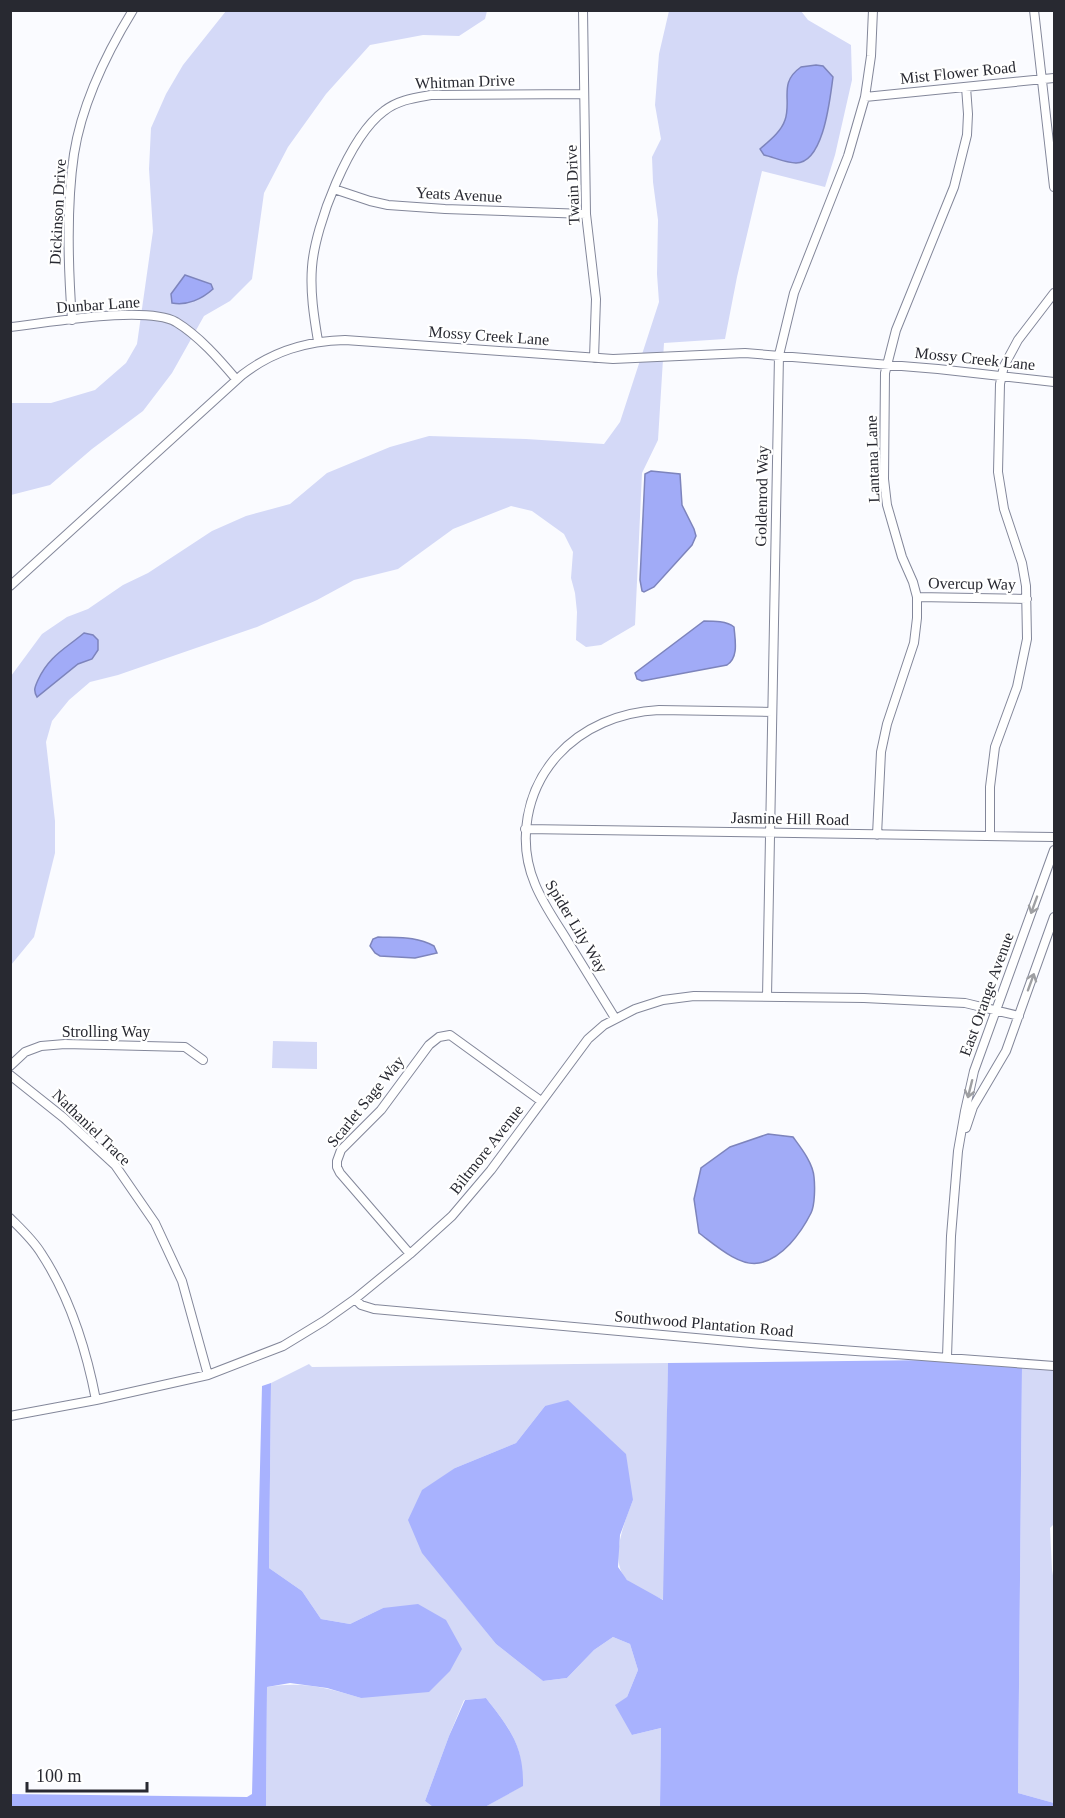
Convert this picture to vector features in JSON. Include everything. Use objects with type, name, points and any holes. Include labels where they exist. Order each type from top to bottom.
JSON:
[{"type":"street","name":"Twain Drive","points":[[583,10],[586,214],[596,298],[594,358]]},
{"type":"street","name":"Goldenrod Way","points":[[766,997],[779,356],[794,294],[848,156],[865,97],[871,56],[873,10]]},
{"type":"street","points":[[1034,10],[1054,186]]},
{"type":"street","name":"Dickinson Drive","points":[[72,320],[69,271],[75,153],[82,120],[97,79],[113,43],[133,11]]},
{"type":"street","name":"Mist Flower Road","points":[[865,97],[1054,78]]},
{"type":"street","name":"Lantana Lane","points":[[877,835],[881,752],[887,724],[914,643],[916,597],[887,505],[884,479],[886,364],[896,330],[954,187],[966,145],[968,114],[966,87]]},
{"type":"street","name":"Whitman Drive","points":[[318,341],[311,282],[312,259],[318,233],[334,189],[350,155],[367,129],[382,112],[408,99],[431,95],[584,94]]},
{"type":"street","name":"Yeats Avenue","points":[[334,189],[388,205],[586,214]]},
{"type":"street","points":[[990,836],[990,787],[995,747],[1012,704],[1024,661],[1027,639],[1027,599],[1022,563],[1004,509],[998,472],[1002,376],[1004,366],[1018,340],[1054,293]]},
{"type":"street","name":"Dunbar Lane","points":[[10,327],[139,314],[174,321],[197,337],[236,380]]},
{"type":"street","name":"Mossy Creek Lane","points":[[10,586],[251,368],[272,356],[318,341],[345,340],[594,358],[727,352],[886,364],[1054,382]]},
{"type":"street","name":"Overcup Way","points":[[916,597],[1027,599]]},
{"type":"street","name":"Spider Lily Way","points":[[615,1018],[535,886],[527,855],[525,829],[531,802],[544,774],[563,750],[580,735],[621,716],[642,711],[772,712]]},
{"type":"street","name":"Jasmine Hill Road","points":[[525,829],[1054,837]]},
{"type":"street","name":"East Orange Avenue","points":[[947,1357],[951,1236],[958,1151],[965,1111],[974,1071],[1054,850]]},
{"type":"street","name":"East Orange Avenue","points":[[958,1151],[973,1107],[1006,1051],[1054,916]]},
{"type":"street","name":"Biltmore Avenue","points":[[10,1416],[208,1375],[283,1346],[355,1299],[435,1233],[473,1192],[588,1039],[615,1018],[648,1004],[676,998],[864,998],[965,1003],[1019,1016]]},
{"type":"street","name":"Scarlet Sage Way","points":[[410,1254],[340,1173],[337,1161],[341,1150],[381,1110],[429,1045],[439,1036],[450,1035],[541,1101]]},
{"type":"street","name":"Strolling Way","points":[[10,1066],[25,1052],[41,1046],[65,1044],[185,1047],[203,1060]]},
{"type":"street","name":"Nathaniel Trace","points":[[10,1075],[64,1118],[114,1165],[155,1223],[182,1281],[208,1375]]},
{"type":"street","points":[[10,1218],[40,1251],[67,1298],[81,1337],[96,1400]]},
{"type":"street","name":"Southwood Plantation Road","points":[[355,1299],[361,1305],[374,1309],[762,1344],[1054,1366]]},
{"type":"shaded area","points":[[226,11],[487,11],[485,19],[459,36],[423,35],[370,45],[326,94],[288,147],[264,193],[252,279],[230,301],[204,316],[172,373],[143,411],[92,449],[50,485],[11,495],[10,403],[51,403],[95,390],[126,363],[137,344],[153,231],[149,169],[151,128],[166,94],[183,65]]},
{"type":"shaded area","points":[[669,11],[801,11],[808,20],[851,45],[852,80],[835,155],[825,187],[762,171],[725,339],[664,343],[658,440],[642,473],[635,625],[601,645],[586,647],[576,640],[577,612],[571,578],[573,552],[564,534],[532,511],[511,506],[453,529],[398,569],[354,580],[317,600],[257,627],[118,675],[90,682],[69,700],[52,721],[46,742],[55,821],[55,853],[34,937],[11,965],[11,676],[42,634],[67,617],[88,609],[123,585],[148,573],[212,531],[246,516],[290,504],[327,473],[390,447],[429,436],[604,444],[620,422],[659,302],[658,220],[652,157],[661,139],[655,105],[659,54]]},
{"type":"shaded area","points":[[823,66],[833,77],[824,128],[813,153],[806,160],[796,163],[764,155],[760,149],[778,132],[785,120],[790,79],[801,67]]},
{"type":"shaded area","points":[[185,275],[211,284],[213,289],[194,301],[172,303],[171,294]]},
{"type":"shaded area","points":[[651,471],[680,474],[682,505],[696,536],[692,545],[654,587],[644,592],[640,580],[645,474]]},
{"type":"shaded area","points":[[704,621],[724,622],[734,627],[735,653],[731,662],[727,665],[642,681],[637,679],[635,673]]},
{"type":"shaded area","points":[[84,633],[93,635],[98,640],[98,650],[92,659],[78,664],[37,697],[35,687],[47,665]]},
{"type":"shaded area","points":[[378,937],[420,941],[434,946],[437,953],[415,958],[380,956],[370,946],[373,939]]},
{"type":"shaded area","points":[[273,1041],[317,1042],[317,1069],[272,1068]]},
{"type":"shaded area","points":[[768,1134],[793,1137],[803,1151],[813,1172],[814,1200],[807,1221],[783,1251],[767,1261],[743,1262],[727,1254],[699,1233],[694,1199],[701,1168],[730,1147]]},
{"type":"shaded area","points":[[934,1360],[1022,1367],[1018,1793],[1054,1803],[1054,1807],[660,1807],[661,1728],[632,1735],[615,1705],[627,1697],[638,1670],[630,1644],[613,1637],[594,1650],[567,1678],[543,1681],[496,1644],[422,1553],[408,1520],[422,1490],[455,1468],[516,1443],[545,1406],[568,1400],[626,1454],[633,1500],[620,1535],[618,1567],[627,1580],[663,1600],[668,1363]]},
{"type":"shaded area","points":[[668,1363],[664,1600],[644,1592],[627,1580],[621,1572],[618,1552],[633,1500],[545,1406],[516,1443],[455,1468],[423,1553],[496,1644],[543,1681],[567,1678],[594,1650],[613,1637],[630,1644],[638,1670],[627,1697],[632,1735],[661,1728],[660,1807],[485,1807],[522,1786],[521,1759],[514,1738],[486,1698],[464,1700],[425,1801],[433,1807],[266,1808],[267,1687],[293,1685],[315,1687],[361,1698],[383,1608],[350,1624],[321,1619],[302,1591],[269,1568],[271,1383],[309,1364],[312,1367]]},
{"type":"shaded area","points":[[1022,1367],[1054,1370],[1054,1524],[1050,1528],[1054,1581],[1054,1803],[1018,1793]]},
{"type":"shaded area","points":[[271,1383],[269,1568],[302,1591],[321,1619],[350,1624],[383,1608],[418,1604],[446,1620],[462,1649],[450,1671],[429,1692],[361,1698],[327,1688],[290,1683],[267,1687],[266,1807],[11,1807],[11,1794],[247,1797],[252,1794],[262,1386]]},
{"type":"shaded area","points":[[486,1698],[514,1739],[521,1760],[523,1786],[485,1807],[433,1807],[425,1801],[465,1700]]}]
